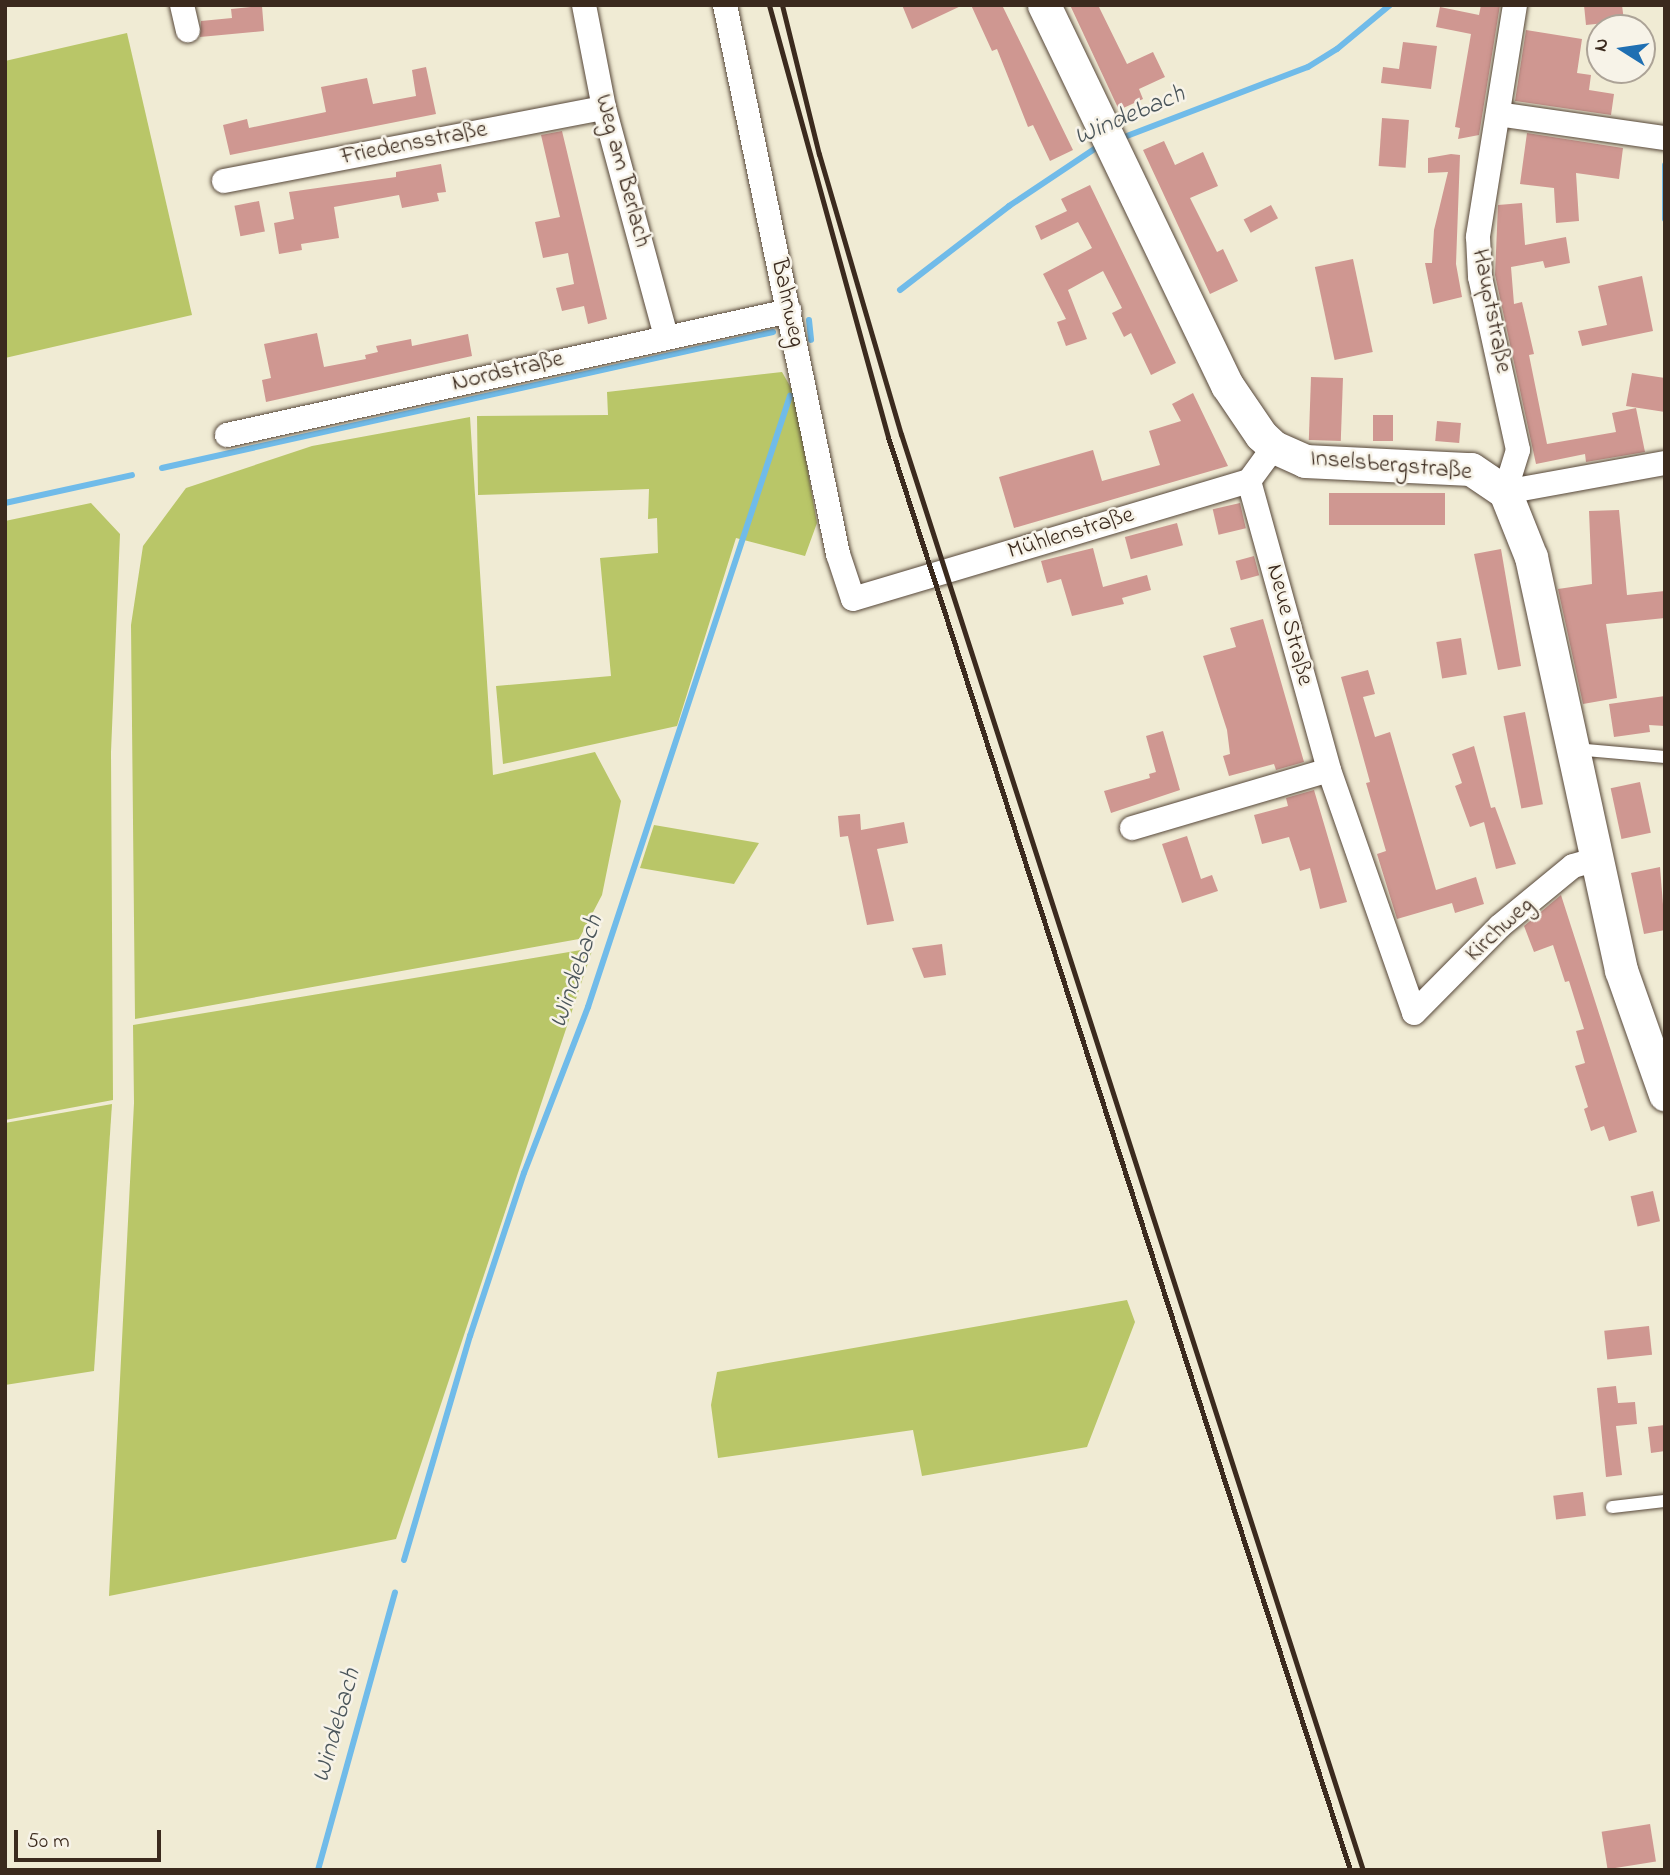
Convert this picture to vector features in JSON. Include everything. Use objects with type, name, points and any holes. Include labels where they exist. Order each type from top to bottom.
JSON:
[{"type":"street","points":[[182,5],[188,30]]},
{"type":"street","name":"Weg am Berlach","points":[[584,5],[604,108],[666,336]]},
{"type":"street","name":"Bahnweg","points":[[725,5],[838,554],[853,599]]},
{"type":"street","name":"Inselsbergstraße","points":[[1044,5],[1227,386],[1250,422],[1274,447],[1320,463],[1471,469],[1505,492],[1531,557],[1594,860],[1639,1030],[1665,1094]]},
{"type":"street","name":"Hauptstraße","points":[[1505,492],[1518,450],[1480,277],[1478,236],[1515,5]]},
{"type":"street","name":"Friedensstraße","points":[[224,181],[604,108]]},
{"type":"street","points":[[1498,114],[1665,138]]},
{"type":"street","name":"Nordstraße","points":[[228,435],[666,336],[789,311]]},
{"type":"street","points":[[1249,481],[1274,447]]},
{"type":"street","points":[[1505,492],[1665,463]]},
{"type":"street","name":"Mühlenstraße","points":[[853,599],[1249,481]]},
{"type":"street","name":"Neue Straße","points":[[1249,481],[1329,770],[1414,1013]]},
{"type":"street","points":[[1132,828],[1329,770]]},
{"type":"street","name":"Kirchweg","points":[[1414,1013],[1500,926],[1573,866],[1594,860]]},
{"type":"lane","points":[[1572,749],[1665,757]]},
{"type":"lane","points":[[1612,1507],[1665,1500]]},
{"type":"green space","points":[[127,33],[192,315],[5,358],[5,61]]},
{"type":"green space","points":[[782,372],[794,393],[817,523],[805,556],[736,538],[677,726],[503,764],[496,686],[611,676],[600,558],[658,553],[657,518],[648,519],[649,489],[478,495],[477,416],[608,415],[607,392]]},
{"type":"green space","points":[[470,417],[493,775],[595,752],[621,801],[602,895],[579,939],[135,1019],[131,625],[143,546],[186,488],[312,446]]},
{"type":"green space","points":[[91,503],[120,534],[111,752],[113,1100],[5,1120],[5,521]]},
{"type":"green space","points":[[654,825],[759,843],[734,884],[640,868]]},
{"type":"green space","points":[[593,948],[396,1539],[109,1596],[134,1103],[133,1025]]},
{"type":"green space","points":[[112,1104],[94,1371],[5,1385],[5,1123]]},
{"type":"green space","points":[[1127,1300],[1135,1322],[1087,1447],[922,1476],[913,1430],[718,1458],[711,1405],[717,1372]]},
{"type":"building","points":[[902,5],[963,5],[912,29]]},
{"type":"building","points":[[971,5],[1002,5],[1073,150],[1050,161],[1033,125],[1028,127],[997,49],[992,51]]},
{"type":"building","points":[[1070,5],[1098,5],[1127,64],[1153,52],[1165,77],[1139,89],[1143,99],[1119,110]]},
{"type":"building","points":[[1481,5],[1500,5],[1479,135],[1458,139],[1460,128],[1455,127],[1471,34],[1436,27],[1440,7],[1479,15]]},
{"type":"building","points":[[1584,5],[1622,5],[1623,14],[1586,14],[1586,25]]},
{"type":"building","points":[[262,6],[264,31],[200,37],[201,21],[232,18],[231,9]]},
{"type":"building","points":[[1526,30],[1582,39],[1577,73],[1586,74],[1589,90],[1614,94],[1611,115],[1515,101]]},
{"type":"building","points":[[1403,42],[1437,46],[1431,89],[1381,83],[1383,67],[1399,69]]},
{"type":"building","points":[[426,67],[436,114],[230,155],[223,125],[247,119],[249,128],[326,112],[321,87],[367,78],[373,104],[416,96],[412,70]]},
{"type":"building","points":[[1382,118],[1409,120],[1406,168],[1379,166]]},
{"type":"building","points":[[562,131],[607,319],[588,324],[584,306],[562,311],[556,288],[574,284],[568,253],[543,258],[535,222],[560,217],[541,135]]},
{"type":"building","points":[[1527,133],[1623,148],[1619,179],[1576,173],[1579,221],[1556,223],[1554,188],[1520,184]]},
{"type":"building","points":[[1164,141],[1175,165],[1203,152],[1218,186],[1190,198],[1217,252],[1223,249],[1238,281],[1210,294],[1143,150]]},
{"type":"building","points":[[1460,155],[1456,264],[1462,297],[1433,304],[1425,263],[1432,263],[1434,230],[1448,172],[1428,173],[1428,158]]},
{"type":"building","points":[[441,164],[446,192],[437,193],[439,201],[402,208],[399,195],[334,207],[339,238],[301,244],[302,250],[279,254],[274,223],[294,219],[289,192],[396,177],[396,172]]},
{"type":"building","points":[[1090,185],[1176,363],[1151,375],[1131,333],[1124,337],[1112,313],[1122,308],[1103,271],[1068,290],[1087,339],[1066,346],[1057,322],[1066,319],[1043,274],[1092,248],[1078,222],[1041,240],[1035,226],[1067,211],[1061,199]]},
{"type":"building","points":[[259,201],[265,231],[240,236],[234,206]]},
{"type":"building","points":[[1522,203],[1525,245],[1566,237],[1570,263],[1545,268],[1543,261],[1511,267],[1514,304],[1522,302],[1534,354],[1529,355],[1547,444],[1616,432],[1612,413],[1636,408],[1645,452],[1586,462],[1585,454],[1536,464],[1495,275],[1498,205]]},
{"type":"building","points":[[1271,205],[1278,218],[1251,233],[1244,220]]},
{"type":"building","points":[[1353,259],[1373,352],[1335,360],[1315,267]]},
{"type":"building","points":[[1642,276],[1653,331],[1582,346],[1578,331],[1607,325],[1598,286]]},
{"type":"building","points":[[317,333],[324,367],[366,359],[365,355],[378,352],[376,346],[411,339],[412,346],[468,334],[472,356],[266,402],[262,380],[271,378],[264,344]]},
{"type":"building","points":[[1632,373],[1665,378],[1665,412],[1626,406]]},
{"type":"building","points":[[1311,377],[1343,378],[1341,441],[1309,440]]},
{"type":"building","points":[[1193,393],[1228,466],[1014,528],[999,477],[1093,450],[1102,481],[1160,465],[1149,431],[1181,421],[1172,404]]},
{"type":"building","points":[[1373,415],[1393,415],[1393,441],[1373,441]]},
{"type":"building","points":[[1437,421],[1461,423],[1459,443],[1435,441]]},
{"type":"building","points":[[1329,493],[1445,493],[1445,525],[1329,525]]},
{"type":"building","points":[[1240,503],[1246,528],[1219,535],[1213,509]]},
{"type":"building","points":[[1619,510],[1627,595],[1665,591],[1665,618],[1606,624],[1617,698],[1583,704],[1558,589],[1592,584],[1589,511]]},
{"type":"building","points":[[1177,523],[1183,545],[1131,559],[1125,537]]},
{"type":"building","points":[[1093,548],[1103,587],[1147,575],[1151,590],[1122,598],[1124,604],[1072,616],[1061,579],[1047,583],[1041,561]]},
{"type":"building","points":[[1501,549],[1521,666],[1498,670],[1474,554]]},
{"type":"building","points":[[1254,556],[1259,575],[1241,580],[1236,561]]},
{"type":"building","points":[[1263,619],[1304,762],[1276,770],[1274,764],[1229,776],[1223,756],[1230,754],[1227,730],[1203,656],[1236,647],[1230,628]]},
{"type":"building","points":[[1461,638],[1467,675],[1442,678],[1436,642]]},
{"type":"building","points":[[1368,670],[1375,694],[1363,697],[1375,737],[1390,732],[1436,890],[1476,877],[1484,904],[1455,913],[1452,903],[1397,919],[1377,854],[1386,851],[1366,783],[1370,782],[1341,677]]},
{"type":"building","points":[[1665,696],[1665,726],[1649,725],[1650,732],[1614,737],[1609,704]]},
{"type":"building","points":[[1525,712],[1543,804],[1521,808],[1503,716]]},
{"type":"building","points":[[1163,731],[1180,790],[1111,813],[1104,791],[1150,778],[1149,774],[1156,772],[1146,736]]},
{"type":"building","points":[[1474,746],[1491,808],[1495,807],[1516,864],[1496,869],[1484,822],[1470,827],[1455,786],[1462,783],[1452,754]]},
{"type":"building","points":[[1640,782],[1651,833],[1621,839],[1611,788]]},
{"type":"building","points":[[1314,790],[1347,902],[1320,909],[1310,868],[1300,871],[1289,837],[1262,844],[1254,815],[1288,806],[1286,798]]},
{"type":"building","points":[[860,814],[861,830],[904,822],[908,843],[877,849],[894,921],[867,925],[848,836],[840,837],[838,816]]},
{"type":"building","points":[[1187,836],[1201,879],[1212,875],[1218,891],[1182,903],[1162,844]]},
{"type":"building","points":[[1660,867],[1665,930],[1644,934],[1631,873]]},
{"type":"building","points":[[1561,895],[1637,1132],[1609,1141],[1604,1126],[1591,1131],[1584,1109],[1588,1107],[1575,1066],[1585,1063],[1576,1031],[1584,1029],[1569,981],[1565,982],[1553,945],[1534,952],[1524,926]]},
{"type":"building","points":[[942,944],[946,975],[924,978],[912,948]]},
{"type":"building","points":[[1653,1191],[1660,1221],[1638,1226],[1631,1196]]},
{"type":"building","points":[[1649,1326],[1652,1355],[1607,1360],[1604,1331]]},
{"type":"building","points":[[1616,1386],[1618,1403],[1635,1402],[1637,1424],[1616,1426],[1622,1475],[1606,1477],[1597,1388]]},
{"type":"building","points":[[1665,1425],[1665,1451],[1651,1453],[1648,1427]]},
{"type":"building","points":[[1583,1492],[1586,1516],[1556,1519],[1553,1496]]},
{"type":"building","points":[[1650,1824],[1656,1862],[1608,1869],[1602,1832]]},
{"type":"waterway","name":"Windebach","points":[[1119,139],[1308,67],[1337,49],[1390,5]]},
{"type":"waterway","name":"Windebach","points":[[900,290],[1009,206],[1099,146]]},
{"type":"waterway","points":[[1665,165],[1665,219]]},
{"type":"waterway","name":"Windebach","points":[[809,320],[811,340]]},
{"type":"waterway","points":[[162,468],[773,332]]},
{"type":"waterway","name":"Windebach","points":[[404,1560],[470,1336],[524,1173],[588,1007],[790,396]]},
{"type":"waterway","points":[[5,503],[132,475]]},
{"type":"waterway","name":"Windebach","points":[[318,1870],[395,1593]]},
{"type":"railway","points":[[769,5],[888,437],[1350,1870]]},
{"type":"railway","points":[[782,5],[819,154],[901,434],[1363,1870]]}]
